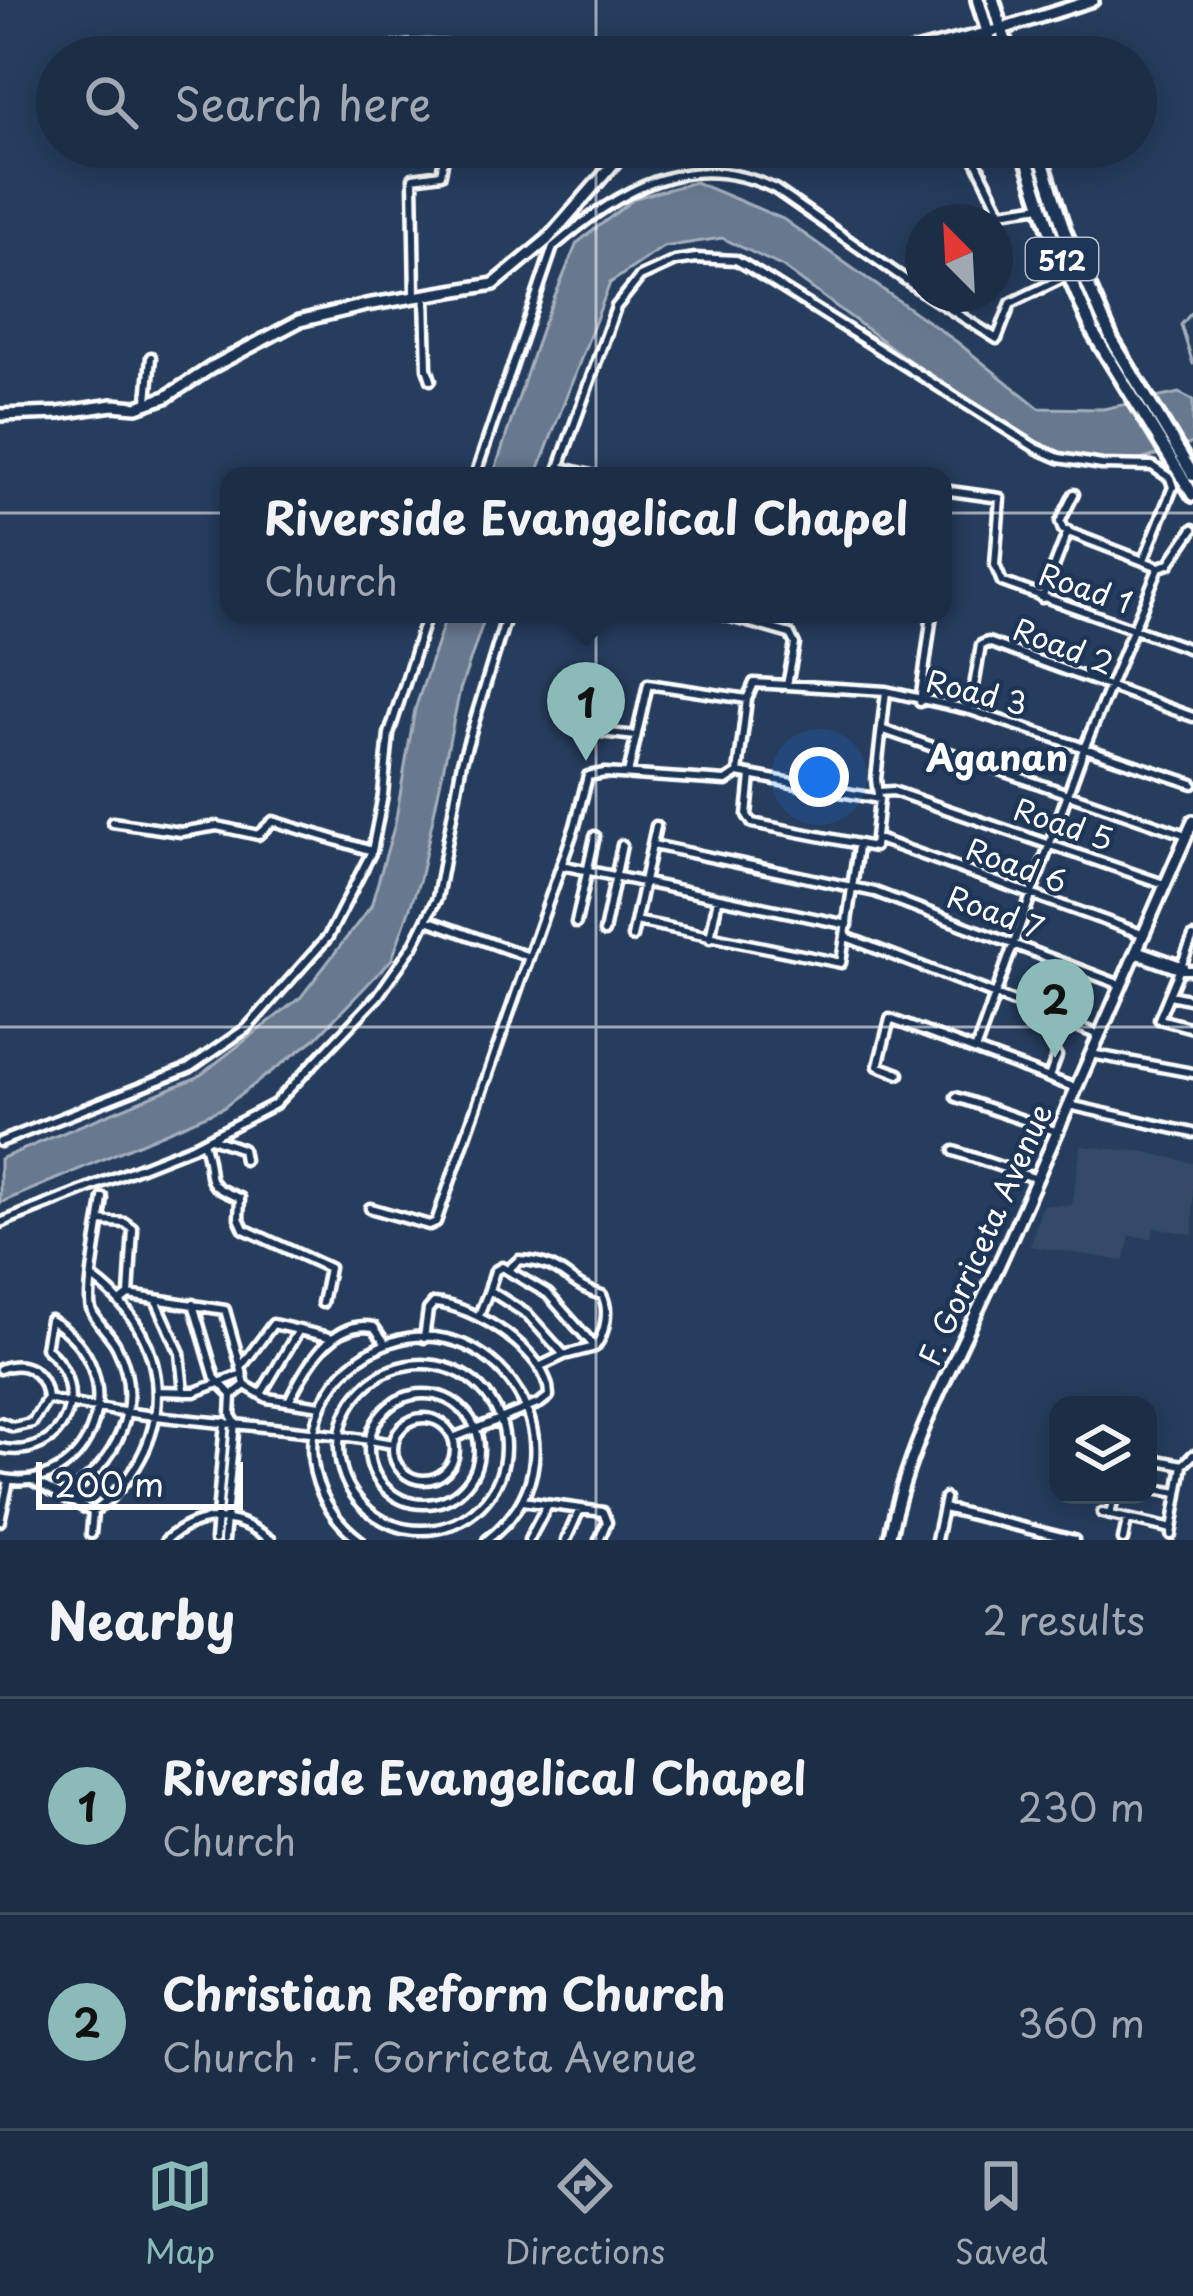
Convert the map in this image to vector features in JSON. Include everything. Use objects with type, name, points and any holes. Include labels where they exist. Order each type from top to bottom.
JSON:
[{"type":"main road","points":[[978,0],[989,36]]},
{"type":"main road","points":[[993,0],[1003,36]]},
{"type":"main road","name":"512","points":[[1029,168],[1069,275],[1186,470],[1193,495]]},
{"type":"main road","name":"512","points":[[1045,168],[1064,230],[1118,363]]},
{"type":"street","points":[[975,36],[1093,0]]},
{"type":"street","points":[[431,380],[413,178],[440,176],[442,168]]},
{"type":"street","points":[[478,467],[550,243],[611,168]]},
{"type":"street","points":[[979,168],[1001,212],[1041,206]]},
{"type":"street","points":[[0,416],[147,404],[299,321],[494,284],[630,191],[691,172],[729,173],[775,189],[905,279]]},
{"type":"street","points":[[559,467],[605,332],[628,290],[640,278],[675,261],[736,260],[1036,448],[1059,458],[1102,465],[1151,466],[1169,478],[1173,487],[1144,560]]},
{"type":"street","points":[[1013,302],[1069,275]]},
{"type":"street","points":[[955,312],[997,338],[1007,312]]},
{"type":"street","points":[[147,404],[151,357]]},
{"type":"street","name":"Road 1","points":[[952,491],[1000,498],[995,544],[998,578],[1193,650]]},
{"type":"street","points":[[1074,494],[1060,522],[1067,531],[1159,567],[1168,564],[1193,529]]},
{"type":"street","points":[[1042,598],[1067,531]]},
{"type":"street","points":[[976,1048],[1085,746],[1159,567]]},
{"type":"street","points":[[0,1142],[188,1068],[247,1028],[328,937],[372,851],[389,734],[424,623]]},
{"type":"street","points":[[0,1223],[207,1140],[285,1096],[378,996],[427,920],[445,867],[462,762],[504,623]]},
{"type":"street","points":[[738,773],[747,700],[754,683],[787,685],[794,639],[762,623]]},
{"type":"street","points":[[920,702],[931,623]]},
{"type":"street","name":"Road 2","points":[[970,710],[983,642],[1193,717]]},
{"type":"street","points":[[370,1208],[429,1226],[436,1222],[588,776],[628,774],[648,684],[747,700]]},
{"type":"street","name":"Road 3","points":[[787,685],[886,691],[970,710],[1193,784]]},
{"type":"street","points":[[751,776],[746,815],[752,823],[874,847],[886,691]]},
{"type":"street","points":[[583,730],[636,736]]},
{"type":"street","points":[[884,730],[1186,836]]},
{"type":"street","name":"Road 5","points":[[628,774],[718,782],[738,773],[879,795],[893,791],[1164,884]]},
{"type":"street","points":[[112,822],[182,832],[217,826],[258,835],[273,820],[372,851]]},
{"type":"street","name":"F. Gorriceta Avenue","points":[[889,1540],[903,1477],[919,1438],[1193,820]]},
{"type":"street","points":[[632,937],[656,826]]},
{"type":"street","points":[[576,923],[595,836]]},
{"type":"street","name":"Road 6","points":[[875,838],[1142,934]]},
{"type":"street","name":"Road 7","points":[[653,844],[854,888],[1121,985]]},
{"type":"street","points":[[604,932],[622,845]]},
{"type":"street","points":[[636,921],[841,963],[858,845]]},
{"type":"street","points":[[561,865],[848,925]]},
{"type":"street","points":[[710,938],[718,898]]},
{"type":"street","points":[[427,920],[529,957]]},
{"type":"street","points":[[846,938],[1099,1036]]},
{"type":"street","points":[[1193,940],[1159,1020],[1193,1028]]},
{"type":"street","points":[[1135,952],[1185,968]]},
{"type":"street","points":[[1170,995],[1193,1000]]},
{"type":"street","points":[[899,1074],[878,1066],[890,1019],[1076,1088]]},
{"type":"street","points":[[1090,1054],[1193,1073]]},
{"type":"street","points":[[1049,1077],[1057,1056]]},
{"type":"street","points":[[956,1097],[1058,1132]]},
{"type":"street","points":[[1070,1105],[1193,1133]]},
{"type":"street","points":[[207,1140],[242,1149],[244,1160]]},
{"type":"street","points":[[207,1140],[211,1184],[218,1192],[240,1198],[244,1229],[329,1268],[322,1303]]},
{"type":"street","points":[[954,1151],[1037,1179]]},
{"type":"street","points":[[64,1496],[109,1459],[127,1412],[129,1391],[122,1356],[91,1309],[103,1198]]},
{"type":"street","points":[[100,1221],[125,1223],[134,1229],[129,1295]]},
{"type":"street","points":[[509,1269],[519,1259],[552,1263],[589,1291],[602,1295],[604,1326],[595,1347]]},
{"type":"street","points":[[479,1315],[498,1268],[509,1269],[548,1294],[595,1347]]},
{"type":"street","points":[[91,1534],[93,1512],[134,1471],[155,1417],[157,1391],[150,1352],[120,1301],[94,1279]]},
{"type":"street","points":[[489,1291],[528,1315],[564,1355]]},
{"type":"street","points":[[120,1301],[129,1295],[225,1310],[245,1385],[261,1394],[321,1406]]},
{"type":"street","points":[[155,1299],[174,1334],[184,1392]]},
{"type":"street","points":[[424,1338],[428,1310],[434,1303],[479,1315],[539,1367],[550,1389],[549,1396],[529,1407],[453,1438]]},
{"type":"street","points":[[193,1304],[215,1378],[232,1395],[224,1540]]},
{"type":"street","points":[[0,1448],[23,1450],[49,1439],[70,1404],[68,1378],[45,1348],[50,1320],[75,1337],[92,1362],[98,1407],[80,1448],[57,1468],[29,1478],[4,1479],[0,1521]]},
{"type":"street","points":[[157,1391],[184,1392],[241,1371],[272,1324],[333,1338]]},
{"type":"street","points":[[289,1401],[309,1365],[333,1338],[356,1324],[379,1331],[386,1345]]},
{"type":"street","points":[[261,1394],[299,1330]]},
{"type":"street","points":[[360,1540],[332,1513],[319,1487],[313,1460],[321,1406],[341,1375],[369,1352],[424,1338],[464,1345],[490,1360],[512,1380],[529,1407],[535,1453],[522,1502],[487,1540]]},
{"type":"street","points":[[539,1367],[595,1347]]},
{"type":"street","points":[[0,1369],[14,1364],[32,1369],[44,1382],[47,1399],[32,1423],[13,1427],[0,1422]]},
{"type":"street","points":[[414,1364],[444,1367],[472,1380],[500,1418],[503,1464],[488,1497],[460,1520],[424,1529],[388,1522],[359,1501],[342,1469],[340,1433],[360,1392],[384,1373],[414,1364]]},
{"type":"street","points":[[232,1395],[245,1385]]},
{"type":"street","points":[[419,1394],[446,1399],[458,1406],[474,1428],[479,1448],[471,1477],[448,1498],[428,1504],[408,1502],[382,1485],[371,1468],[370,1439],[382,1413],[405,1397],[419,1394]]},
{"type":"street","points":[[47,1399],[155,1417],[230,1419],[340,1433],[393,1444]]},
{"type":"street","points":[[422,1418],[445,1425],[453,1438],[452,1461],[429,1480],[413,1478],[400,1470],[393,1444],[401,1427],[422,1418]]},
{"type":"street","points":[[215,1540],[230,1419]]},
{"type":"street","points":[[1110,1504],[1106,1513],[1172,1532],[1183,1465],[1193,1455]]},
{"type":"street","points":[[1157,1460],[1183,1465]]},
{"type":"street","points":[[29,1478],[93,1512]]},
{"type":"street","points":[[1157,1489],[1178,1493]]},
{"type":"street","points":[[522,1502],[606,1515],[598,1540]]},
{"type":"street","points":[[936,1540],[944,1503],[1074,1540]]},
{"type":"street","points":[[530,1540],[547,1505]]},
{"type":"street","points":[[566,1540],[580,1508]]},
{"type":"street","points":[[166,1540],[192,1523],[217,1517],[247,1524],[271,1540]]},
{"type":"street","points":[[1124,1540],[1127,1520]]},
{"type":"street","points":[[1030,1540],[1033,1530]]},
{"type":"shaded area","points":[[695,182],[783,219],[905,305],[905,312],[915,312],[957,342],[1039,408],[1103,409],[1179,393],[1193,400],[1193,443],[1144,459],[1091,467],[1056,459],[945,387],[783,267],[722,238],[663,247],[610,283],[539,467],[496,467],[541,330],[577,243],[635,198]]},
{"type":"shaded area","points":[[444,623],[483,623],[460,690],[420,879],[392,959],[316,1038],[223,1108],[0,1203],[0,1159],[198,1077],[301,997],[371,906],[395,824],[415,709]]},
{"type":"shaded area","points":[[1081,1146],[1146,1152],[1193,1163],[1193,1234],[1154,1228],[1152,1238],[1130,1236],[1124,1261],[1030,1246],[1042,1205],[1072,1205]]},
{"type":"waterway","points":[[1193,311],[1181,325],[1193,364]]},
{"type":"place","name":"Riverside Evangelical Chapel","points":[[586,761]]},
{"type":"place","name":"Christian Reform Church","points":[[1055,1058]]},
{"type":"district","name":"Aganan","points":[[997,756]]}]
